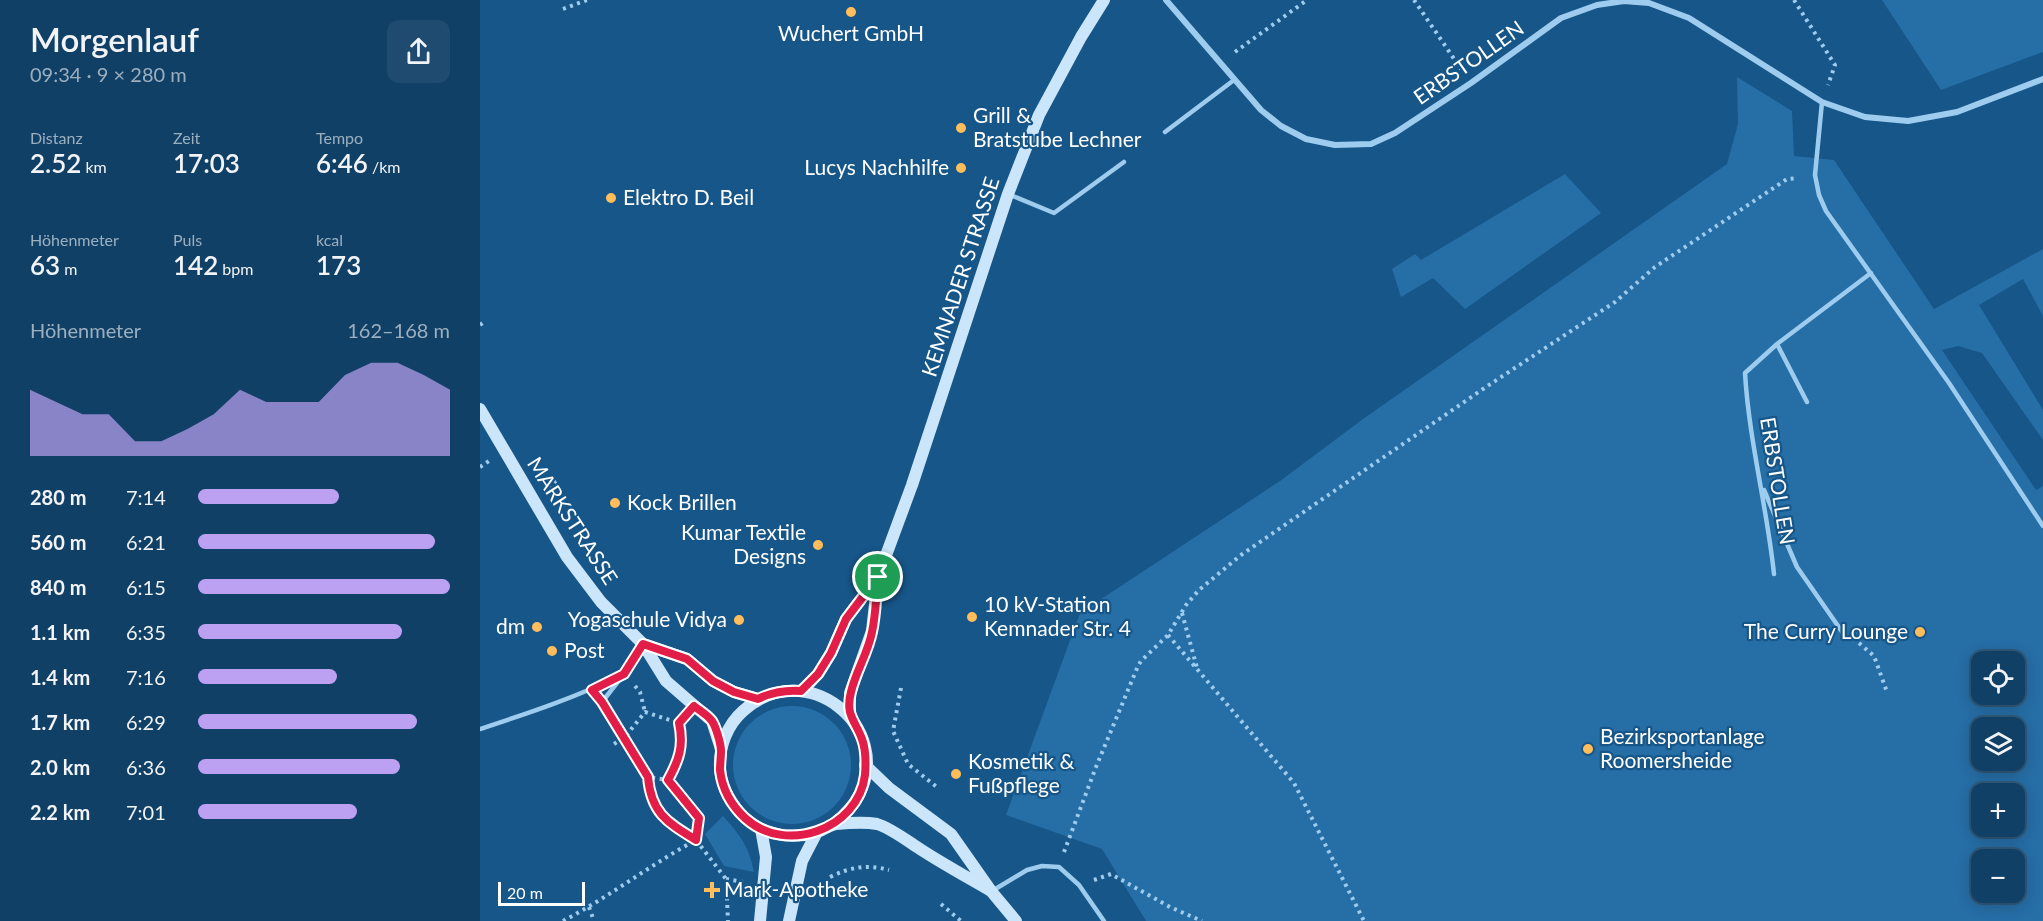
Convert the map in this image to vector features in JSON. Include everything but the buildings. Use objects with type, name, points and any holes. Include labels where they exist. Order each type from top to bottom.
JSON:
[{"type":"main road","name":"KEMNADER STRASSE","points":[[850,717],[850,693],[872,632],[878,577],[916,475],[1008,194],[1039,115],[1081,37],[1104,0]]},
{"type":"main road","name":"MARKSTRASSE","points":[[480,409],[567,557],[601,602],[643,644],[666,681],[712,721],[721,749]]},
{"type":"main road","name":"KEMNADER STRASSE","points":[[801,691],[818,674],[831,653],[846,619],[878,577]]},
{"type":"main road","name":"MARKSTRASSE","points":[[643,644],[687,659],[713,681],[734,692],[758,699]]},
{"type":"main road","points":[[788,690],[801,691],[825,697],[850,717],[862,739],[865,777],[859,795],[848,811],[834,824],[817,832],[798,836],[779,835],[761,829],[745,819],[733,804],[720,769],[721,749],[727,731],[738,715],[758,699],[788,690]]},
{"type":"main road","points":[[865,765],[889,788],[951,834],[991,891],[1016,921]]},
{"type":"main road","points":[[834,824],[878,824],[991,891]]},
{"type":"main road","points":[[760,921],[766,857],[761,829]]},
{"type":"main road","points":[[789,921],[802,861],[817,832]]},
{"type":"street","name":"ERBSTOLLEN","points":[[1166,0],[1261,110],[1281,126],[1306,139],[1335,145],[1371,144],[1395,133],[1471,83],[1561,18],[1597,5],[1624,1],[1649,3],[1689,18],[1822,102],[1864,117],[1908,121],[1958,112],[2043,79]]},
{"type":"lane","points":[[1165,132],[1234,80]]},
{"type":"lane","points":[[1822,102],[1815,175],[1819,195],[1826,211],[1949,383],[2043,526]]},
{"type":"lane","points":[[1008,194],[1054,213],[1124,162]]},
{"type":"lane","name":"ERBSTOLLEN","points":[[1774,574],[1745,373],[1777,344],[1871,273]]},
{"type":"lane","points":[[1777,344],[1807,402]]},
{"type":"lane","points":[[1760,482],[1797,567],[1845,636]]},
{"type":"lane","points":[[602,702],[624,674],[643,644]]},
{"type":"lane","points":[[480,729],[554,705],[624,674]]},
{"type":"lane","points":[[991,891],[1027,870],[1042,866],[1059,867],[1079,885],[1104,921]]},
{"type":"path","points":[[563,9],[587,0]]},
{"type":"path","points":[[1219,63],[1307,0]]},
{"type":"path","points":[[1414,0],[1471,83]]},
{"type":"path","points":[[1794,0],[1835,65],[1822,102]]},
{"type":"path","points":[[1059,867],[1104,747],[1138,666],[1168,635],[1199,590],[1241,555],[1483,389],[1615,302],[1655,267],[1787,179],[1815,175]]},
{"type":"path","points":[[1182,613],[1198,671]]},
{"type":"path","points":[[1168,635],[1294,783],[1364,921]]},
{"type":"path","points":[[1863,645],[1874,657],[1887,692]]},
{"type":"path","points":[[624,674],[640,692],[645,712]]},
{"type":"path","points":[[901,688],[893,731],[908,764],[938,788]]},
{"type":"path","points":[[602,702],[648,777],[649,791],[661,817],[696,840],[726,879],[728,921]]},
{"type":"path","points":[[679,723],[694,706]]},
{"type":"path","points":[[645,712],[679,723]]},
{"type":"path","points":[[614,744],[625,737],[645,712]]},
{"type":"path","points":[[668,780],[679,761],[681,735],[679,723]]},
{"type":"path","points":[[648,777],[668,780],[699,818],[696,840]]},
{"type":"path","points":[[563,921],[696,840]]},
{"type":"path","points":[[830,877],[843,871],[872,866],[889,870]]},
{"type":"path","points":[[1079,885],[1111,874],[1170,907],[1202,921]]},
{"type":"path","points":[[941,904],[961,921]]},
{"type":"path","points":[[589,907],[594,921]]},
{"type":"shaded area","points":[[1882,0],[2043,0],[2043,52],[1941,90]]},
{"type":"shaded area","points":[[1737,77],[1792,111],[1794,156],[1834,160],[1934,309],[2043,249],[2043,316],[2023,279],[1979,305],[2043,410],[2043,440],[1982,353],[1958,346],[1942,350],[2036,490],[2043,486],[2043,921],[1146,921],[1102,849],[1006,815],[1080,613],[1280,481],[1363,419],[1727,164],[1738,124]]},
{"type":"shaded area","points":[[1565,174],[1601,213],[1465,309],[1433,278],[1401,297],[1392,269],[1415,254],[1421,260]]},
{"type":"shaded area","points":[[792,706],[815,710],[834,723],[847,742],[851,765],[847,788],[834,807],[815,820],[792,824],[769,820],[750,807],[737,788],[733,765],[737,742],[750,723],[769,710]]},
{"type":"shaded area","points":[[723,816],[743,841],[754,872],[724,866],[705,834]]},
{"type":"place","name":"Wuchert GmbH","points":[[851,12]]},
{"type":"place","name":"Grill & Bratstube Lechner","points":[[961,128]]},
{"type":"place","name":"Lucys Nachhilfe","points":[[961,168]]},
{"type":"place","name":"Elektro D. Beil","points":[[611,198]]},
{"type":"place","name":"Kock Brillen","points":[[615,503]]},
{"type":"place","name":"Kumar Textile Designs","points":[[818,545]]},
{"type":"place","name":"10 kV-Station Kemnader Str. 4","points":[[972,617]]},
{"type":"place","name":"Yogaschule Vidya","points":[[739,620]]},
{"type":"place","name":"dm","points":[[537,627]]},
{"type":"place","name":"The Curry Lounge","points":[[1920,632]]},
{"type":"place","name":"Post","points":[[552,651]]},
{"type":"place","name":"Bezirksportanlage Roomersheide","points":[[1588,749]]},
{"type":"place","name":"Kosmetik & Fußpflege","points":[[956,774]]},
{"type":"place","name":"Mark-Apotheke","points":[[712,890]]},
{"type":"route","points":[[878,577],[872,632],[850,693],[850,717],[862,739],[866,758],[865,777],[859,795],[848,811],[834,824],[817,832],[798,836],[779,835],[761,829],[745,819],[733,804],[724,787],[720,769],[721,749],[712,721],[694,706],[679,723],[681,735],[679,761],[668,780],[699,818],[696,840],[661,817],[649,791],[648,777],[625,737],[592,690],[624,674],[643,644],[687,659],[713,681],[734,692],[758,699],[788,690],[801,691],[818,674],[831,653],[846,619],[878,577]]}]
